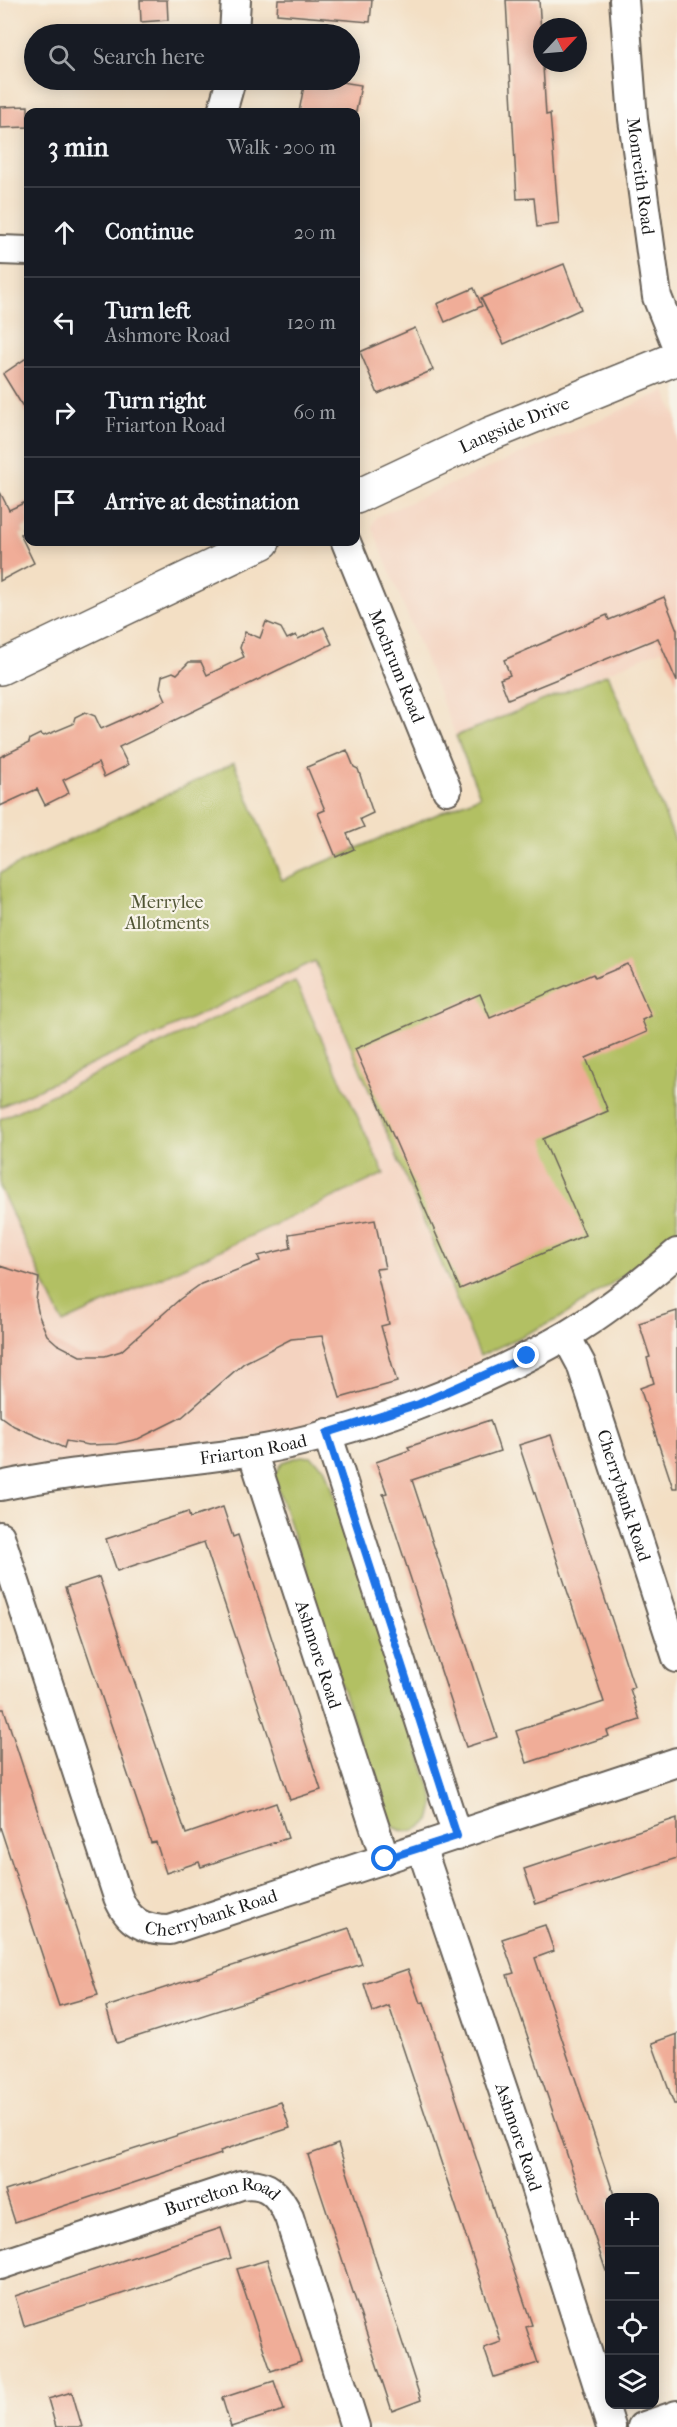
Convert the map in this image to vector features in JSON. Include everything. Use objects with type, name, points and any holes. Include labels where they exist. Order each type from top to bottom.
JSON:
[{"type":"street","points":[[235,24],[236,0]]},
{"type":"street","name":"Monreith Road","points":[[624,0],[633,119],[657,297],[677,347]]},
{"type":"street","points":[[223,108],[228,90]]},
{"type":"street","points":[[0,250],[24,251]]},
{"type":"street","name":"Langside Drive","points":[[360,495],[490,434],[677,358]]},
{"type":"street","points":[[0,668],[255,546]]},
{"type":"street","name":"Mochrum Road","points":[[348,546],[447,790]]},
{"type":"street","name":"Friarton Road","points":[[0,1486],[41,1477],[252,1451],[327,1433],[419,1404],[460,1388],[566,1336],[645,1280],[677,1253]]},
{"type":"street","name":"Cherrybank Road","points":[[566,1336],[581,1364],[677,1658]]},
{"type":"street","points":[[327,1433],[457,1836]]},
{"type":"street","name":"Ashmore Road","points":[[252,1451],[385,1859]]},
{"type":"street","name":"Cherrybank Road","points":[[0,1536],[118,1897],[124,1912],[132,1920],[153,1930],[170,1930],[677,1762]]},
{"type":"street","name":"Ashmore Road","points":[[421,1847],[524,2152],[611,2427]]},
{"type":"street","name":"Burrelton Road","points":[[0,2265],[241,2185],[263,2186],[278,2196],[289,2217],[355,2427]]},
{"type":"street","points":[[642,2427],[677,2415]]},
{"type":"shaded area","points":[[665,391],[677,420],[677,643],[456,736],[372,527],[376,517]]},
{"type":"shaded area","points":[[315,961],[486,1375],[419,1404],[0,1486],[0,1107]]},
{"type":"green space","name":"Merrylee Allotments","points":[[608,674],[677,845],[677,1232],[630,1271],[560,1318],[480,1356],[315,961],[0,1107],[0,873],[234,763],[282,880],[480,796],[456,736]]},
{"type":"green space","points":[[295,981],[384,1174],[63,1323],[0,1188],[0,1119]]},
{"type":"green space","points":[[301,1456],[311,1457],[326,1469],[435,1801],[430,1821],[412,1831],[394,1827],[384,1817],[274,1476],[283,1462]]},
{"type":"building","points":[[140,0],[167,0],[168,20],[141,22]]},
{"type":"building","points":[[278,0],[372,0],[370,22],[277,14]]},
{"type":"building","points":[[506,0],[539,0],[540,18],[533,18],[533,72],[543,72],[546,115],[550,114],[559,224],[537,227],[534,198],[517,199]]},
{"type":"building","points":[[361,85],[357,108],[300,108],[303,90],[360,90]]},
{"type":"building","points":[[28,106],[24,108],[24,127],[0,128],[0,107]]},
{"type":"building","points":[[564,264],[581,309],[504,344],[481,298]]},
{"type":"building","points":[[474,288],[482,306],[445,322],[437,304]]},
{"type":"building","points":[[415,328],[433,370],[378,394],[360,352]]},
{"type":"building","points":[[24,360],[24,408],[3,374]]},
{"type":"building","points":[[0,492],[9,510],[24,503],[24,528],[22,529],[24,533],[20,534],[34,563],[0,581]]},
{"type":"building","points":[[664,597],[677,630],[677,682],[658,638],[508,699],[500,679],[510,675],[504,660],[607,615],[609,620]]},
{"type":"building","points":[[266,622],[281,628],[287,639],[296,635],[298,639],[324,627],[332,644],[119,747],[128,765],[104,777],[98,763],[63,780],[69,793],[45,805],[37,789],[0,806],[0,757],[29,743],[30,739],[40,734],[44,736],[73,724],[75,717],[85,712],[95,716],[101,729],[166,700],[160,687],[162,676],[173,672],[177,674],[189,662],[201,662],[207,675],[244,657],[240,648],[245,632],[260,638]]},
{"type":"building","points":[[347,750],[354,767],[358,769],[373,813],[360,819],[364,827],[347,834],[354,849],[336,857],[318,813],[325,810],[307,767]]},
{"type":"building","points":[[628,964],[651,1016],[642,1020],[647,1032],[586,1058],[608,1111],[543,1139],[585,1235],[460,1289],[355,1049],[480,994],[490,1018],[593,974],[595,978]]},
{"type":"building","points":[[375,1220],[385,1268],[376,1269],[389,1324],[381,1326],[397,1382],[340,1398],[322,1336],[291,1339],[244,1363],[182,1417],[138,1439],[116,1444],[89,1445],[66,1441],[64,1448],[14,1426],[0,1416],[0,1266],[39,1278],[36,1301],[39,1316],[47,1335],[57,1344],[80,1356],[105,1356],[121,1351],[180,1299],[201,1284],[260,1261],[258,1256],[291,1248],[289,1234]]},
{"type":"building","points":[[677,1311],[677,1488],[673,1488],[640,1388],[654,1383],[647,1358],[650,1357],[639,1323]]},
{"type":"building","points":[[490,1420],[500,1451],[412,1480],[497,1737],[466,1747],[383,1494],[387,1493],[376,1462],[410,1450],[408,1447]]},
{"type":"building","points":[[551,1435],[634,1687],[630,1689],[640,1720],[607,1731],[609,1736],[527,1763],[516,1731],[604,1702],[519,1445]]},
{"type":"building","points":[[223,1507],[233,1537],[238,1535],[321,1790],[290,1800],[204,1542],[117,1571],[106,1539],[188,1512],[190,1518]]},
{"type":"building","points":[[99,1577],[186,1834],[276,1803],[288,1838],[201,1867],[199,1862],[166,1873],[156,1842],[151,1843],[65,1588]]},
{"type":"building","points":[[0,1709],[4,1709],[98,1995],[59,2006],[0,1827]]},
{"type":"building","points":[[677,1818],[677,1858],[536,1904],[524,1869]]},
{"type":"building","points":[[545,1925],[554,1951],[535,1958],[613,2193],[605,2193],[605,2268],[507,1975],[514,1973],[502,1939]]},
{"type":"building","points":[[349,1928],[362,1964],[117,2043],[106,2007]]},
{"type":"building","points":[[408,1969],[420,2003],[424,2002],[532,2325],[526,2327],[538,2363],[494,2377],[484,2348],[501,2342],[389,2006],[373,2012],[364,1984]]},
{"type":"building","points":[[677,2034],[677,2104],[674,2104],[652,2043]]},
{"type":"building","points":[[281,2102],[290,2128],[220,2151],[221,2154],[15,2222],[5,2191]]},
{"type":"building","points":[[338,2144],[421,2400],[392,2411],[308,2155]]},
{"type":"building","points":[[221,2228],[231,2258],[24,2326],[15,2296]]},
{"type":"building","points":[[267,2260],[301,2361],[271,2371],[237,2269]]},
{"type":"building","points":[[274,2381],[284,2410],[231,2427],[222,2398]]},
{"type":"building","points":[[72,2392],[82,2427],[56,2427],[48,2399]]},
{"type":"route","points":[[385,1859],[457,1836],[327,1433],[419,1404],[460,1388],[527,1356]]}]
